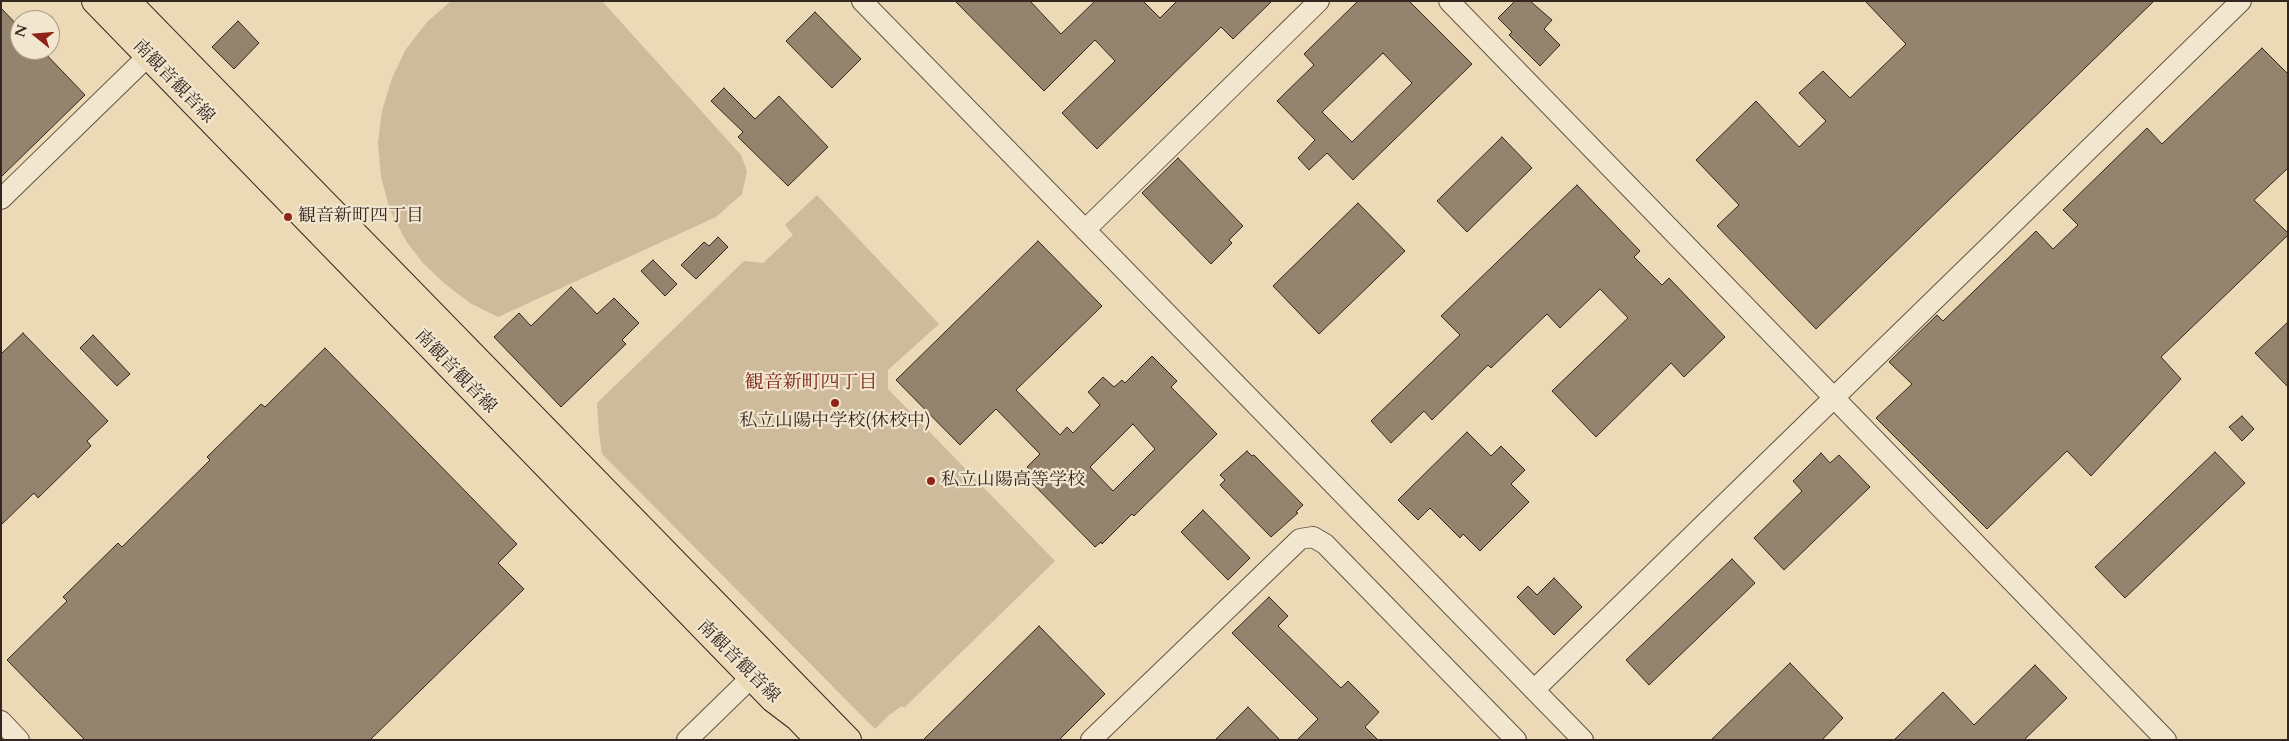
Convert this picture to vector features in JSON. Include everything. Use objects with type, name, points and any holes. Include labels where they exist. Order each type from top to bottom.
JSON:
[{"type":"main road","name":"南観音観音線","points":[[95,1],[761,668],[848,740]]},
{"type":"main road","name":"南観音観音線","points":[[127,1],[761,668],[773,699],[798,718],[819,740]]},
{"type":"street","points":[[862,1],[1583,740]]},
{"type":"street","points":[[1085,230],[1319,1]]},
{"type":"street","points":[[1449,1],[2166,740]]},
{"type":"street","points":[[1534,690],[2241,1]]},
{"type":"street","points":[[1,199],[148,56]]},
{"type":"street","points":[[1091,740],[1300,539],[1313,537],[1325,544],[1516,740]]},
{"type":"street","points":[[687,740],[761,668]]},
{"type":"street","points":[[1,721],[19,740]]},
{"type":"shaded area","points":[[451,1],[602,1],[741,155],[747,171],[742,194],[716,217],[498,317],[470,303],[445,284],[423,263],[406,241],[390,210],[381,177],[378,143],[382,111],[392,78],[406,49],[427,22]]},
{"type":"shaded area","points":[[817,195],[939,324],[888,370],[888,389],[1055,561],[904,708],[902,706],[889,715],[875,729],[602,454],[599,433],[597,403],[744,261],[763,263],[793,235],[785,225]]},
{"type":"building","points":[[955,1],[1030,1],[1061,34],[1095,1],[1143,1],[1160,18],[1177,1],[1272,1],[1233,39],[1221,27],[1097,149],[1062,113],[1115,61],[1095,40],[1044,91]]},
{"type":"building","points":[[1358,1],[1409,1],[1472,64],[1353,180],[1327,153],[1309,170],[1298,158],[1315,140],[1277,101],[1314,65],[1304,54]],"holes":[[[1383,53],[1412,83],[1352,142],[1322,112]]]},
{"type":"building","points":[[1515,1],[1530,1],[1552,20],[1544,29],[1560,45],[1540,66],[1509,35],[1512,32],[1498,18]]},
{"type":"building","points":[[1865,1],[2154,1],[1816,329],[1717,226],[1739,205],[1696,160],[1756,101],[1799,147],[1826,121],[1799,93],[1823,71],[1850,98],[1906,44]]},
{"type":"building","points":[[1,8],[10,17],[10,60],[52,60],[85,95],[1,177]]},
{"type":"building","points":[[815,12],[861,59],[832,88],[786,41]]},
{"type":"building","points":[[238,21],[259,43],[234,69],[212,47]]},
{"type":"building","points":[[2262,48],[2288,74],[2288,168],[2254,200],[2288,235],[2161,357],[2181,379],[2091,476],[2067,451],[1987,529],[1876,418],[1912,384],[1889,362],[1937,315],[1943,321],[2036,231],[2053,249],[2078,225],[2063,210],[2147,128],[2162,144]]},
{"type":"building","points":[[724,88],[755,119],[779,96],[828,147],[788,186],[738,137],[743,132],[711,101]]},
{"type":"building","points":[[1502,137],[1532,168],[1467,232],[1437,201]]},
{"type":"building","points":[[1178,158],[1243,226],[1229,240],[1232,243],[1211,264],[1142,193]]},
{"type":"building","points":[[1577,185],[1640,251],[1634,257],[1662,285],[1669,278],[1725,337],[1684,377],[1671,363],[1596,437],[1552,391],[1628,318],[1600,289],[1560,328],[1547,314],[1491,368],[1488,365],[1432,420],[1424,411],[1391,443],[1371,421],[1460,335],[1441,316]]},
{"type":"building","points":[[1358,203],[1405,251],[1319,334],[1273,286]]},
{"type":"building","points":[[718,237],[728,247],[696,279],[681,265],[704,242],[709,246]]},
{"type":"building","points":[[1038,241],[1102,306],[1016,390],[1060,435],[1067,427],[1073,433],[1100,405],[1088,392],[1103,377],[1114,387],[1122,380],[1125,383],[1152,356],[1177,381],[1171,387],[1217,434],[1134,516],[1132,514],[1102,544],[1101,542],[1095,547],[1027,478],[1033,473],[1027,467],[1040,454],[996,409],[960,445],[896,380]],"holes":[[[1133,424],[1155,449],[1113,491],[1090,467]]]},
{"type":"building","points":[[653,260],[677,284],[665,296],[641,271]]},
{"type":"building","points":[[571,287],[597,314],[614,298],[639,323],[622,340],[626,344],[561,407],[494,337],[519,313],[531,326]]},
{"type":"building","points":[[2288,322],[2288,387],[2255,353]]},
{"type":"building","points":[[23,333],[108,421],[87,441],[91,446],[38,498],[34,493],[1,525],[1,354]]},
{"type":"building","points":[[93,335],[130,374],[117,386],[80,348]]},
{"type":"building","points":[[325,348],[517,544],[498,563],[524,589],[370,740],[85,740],[7,660],[67,601],[63,597],[118,543],[122,547],[210,460],[207,457],[261,404],[265,407]]},
{"type":"building","points":[[2242,416],[2254,429],[2242,441],[2229,427]]},
{"type":"building","points":[[1467,432],[1491,456],[1501,446],[1525,470],[1511,484],[1529,502],[1480,551],[1463,534],[1460,538],[1430,508],[1418,520],[1398,500]]},
{"type":"building","points":[[1247,451],[1252,456],[1254,455],[1303,505],[1296,512],[1298,513],[1271,537],[1220,485],[1225,480],[1220,475]]},
{"type":"building","points":[[2215,452],[2245,483],[2125,598],[2095,567]]},
{"type":"building","points":[[1821,453],[1830,463],[1839,455],[1870,487],[1784,570],[1754,538],[1802,491],[1793,481]]},
{"type":"building","points":[[1203,510],[1250,558],[1228,580],[1181,532]]},
{"type":"building","points":[[1732,559],[1755,583],[1649,685],[1626,660]]},
{"type":"building","points":[[1554,578],[1582,607],[1554,635],[1517,597],[1528,586],[1537,595]]},
{"type":"building","points":[[1269,597],[1288,616],[1278,626],[1341,688],[1348,681],[1379,712],[1365,727],[1378,740],[1297,740],[1318,719],[1232,633]]},
{"type":"building","points":[[1039,626],[1105,694],[1059,740],[923,740]]},
{"type":"building","points":[[1790,663],[1843,718],[1822,740],[1711,740]]},
{"type":"building","points":[[2035,665],[2067,698],[2024,740],[1894,740],[1943,692],[1974,725]]},
{"type":"building","points":[[1248,707],[1280,740],[1215,740]]},
{"type":"place","name":"観音新町四丁目","points":[[288,217]]},
{"type":"place","name":"私立山陽中学校(休校中)","points":[[835,403]]},
{"type":"place","name":"私立山陽高等学校","points":[[931,481]]},
{"type":"district","name":"観音新町四丁目","points":[[811,384]]}]
